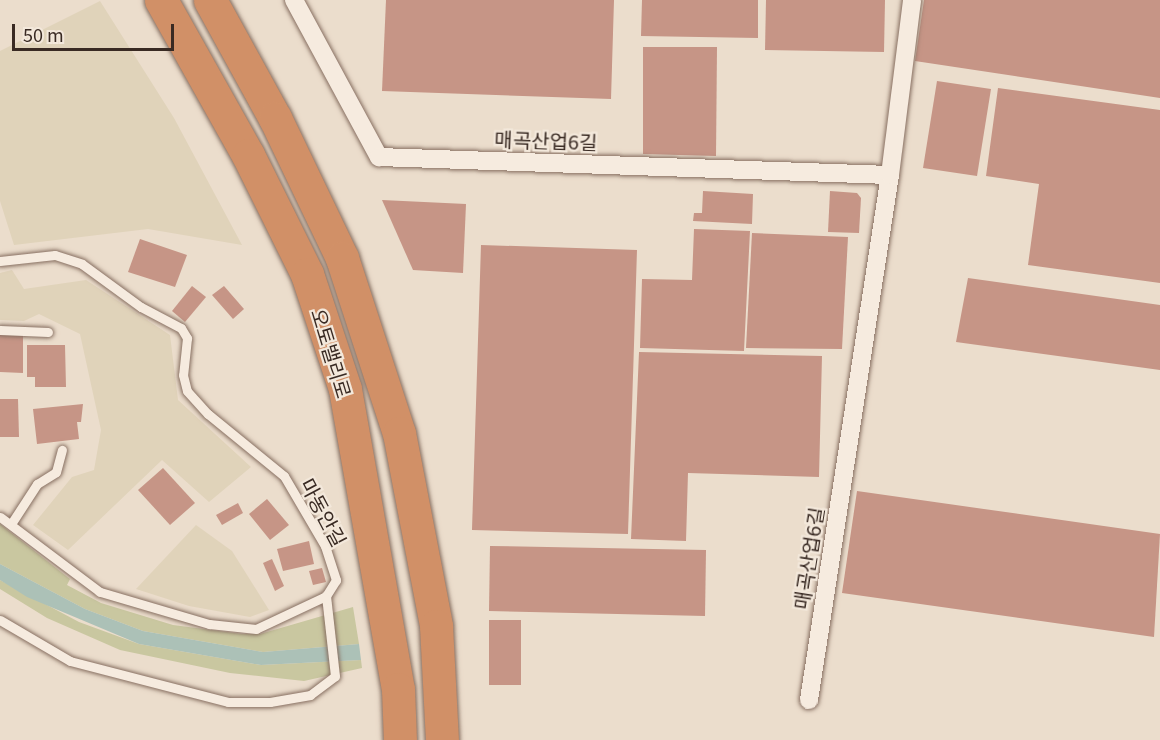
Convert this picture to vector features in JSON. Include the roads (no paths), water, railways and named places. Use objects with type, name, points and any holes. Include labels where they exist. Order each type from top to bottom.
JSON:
[{"type":"highway","name":"오토밸리로","points":[[161,0],[248,155],[307,274],[345,389],[398,689],[400,740]]},
{"type":"highway","name":"오토밸리로","points":[[210,0],[275,118],[342,258],[399,433],[436,626],[442,740]]},
{"type":"street","name":"매곡산업6길","points":[[294,0],[379,157],[890,174]]},
{"type":"street","name":"매곡산업6길","points":[[809,700],[890,174],[912,0]]},
{"type":"lane","name":"마동안길","points":[[0,261],[55,255],[82,264],[141,307],[181,328],[187,338],[183,375],[187,391],[208,414],[284,476],[303,503],[336,580],[326,596]]},
{"type":"lane","points":[[0,330],[48,332]]},
{"type":"lane","points":[[11,524],[37,484],[56,472],[62,450]]},
{"type":"lane","points":[[0,517],[100,592],[209,624],[256,629],[326,596],[335,676],[310,695],[270,702],[228,702],[70,661],[0,620]]}]
